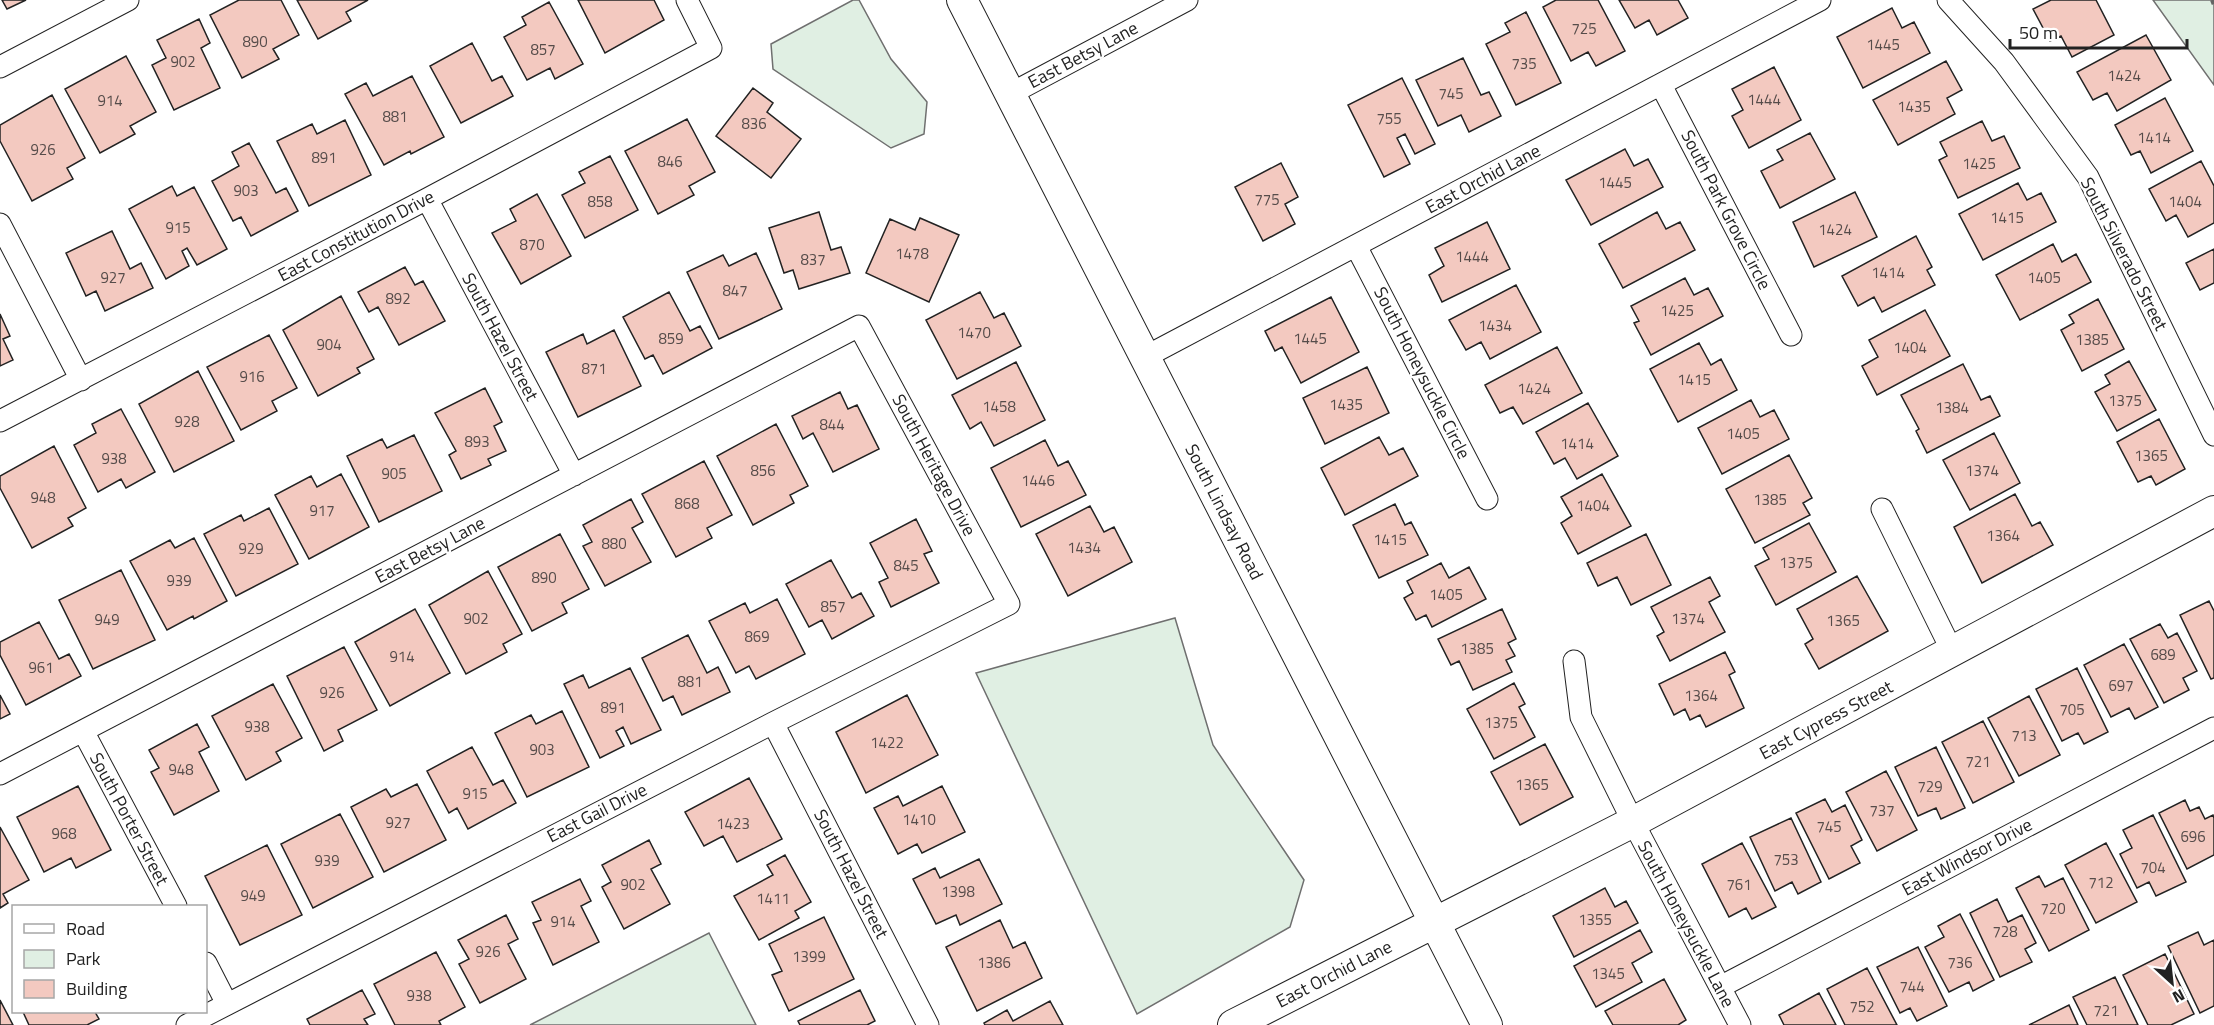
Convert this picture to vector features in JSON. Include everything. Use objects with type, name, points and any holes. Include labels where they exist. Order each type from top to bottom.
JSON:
[{"type":"main road","name":"South Lindsay Road","points":[[962,0],[1487,1025]]},
{"type":"main road","name":"East Cypress Street","points":[[1435,924],[1953,653],[2214,511]]},
{"type":"main road","name":"East Orchid Lane","points":[[1233,1025],[1435,924]]},
{"type":"street","points":[[0,67],[128,0]]},
{"type":"street","name":"East Constitution Drive","points":[[0,421],[711,48],[687,0]]},
{"type":"street","name":"East Betsy Lane","points":[[1010,94],[1187,0]]},
{"type":"street","name":"East Orchid Lane","points":[[1145,357],[1820,0]]},
{"type":"street","name":"South Silverado Street","points":[[1948,0],[2004,62],[2088,177],[2214,435]]},
{"type":"street","name":"South Park Grove Circle","points":[[1661,85],[1791,335]]},
{"type":"street","name":"South Hazel Street","points":[[427,199],[574,475]]},
{"type":"street","points":[[0,224],[81,380]]},
{"type":"street","name":"South Honeysuckle Circle","points":[[1356,246],[1488,499]]},
{"type":"street","name":"East Betsy Lane","points":[[0,774],[859,326]]},
{"type":"street","name":"South Heritage Drive","points":[[859,326],[1009,604]]},
{"type":"street","points":[[1882,509],[1953,653]]},
{"type":"street","name":"East Gail Drive","points":[[187,1025],[1009,604]]},
{"type":"street","name":"South Honeysuckle Lane","points":[[1574,661],[1581,717],[1633,822],[1740,1025]]},
{"type":"street","name":"South Hazel Street","points":[[773,723],[928,1025]]},
{"type":"street","name":"East Windsor Drive","points":[[1720,987],[2214,728]]},
{"type":"street","name":"South Porter Street","points":[[83,731],[175,905]]},
{"type":"street","points":[[207,965],[227,1004]]},
{"type":"path","points":[[2212,0],[2214,5]]},
{"type":"green space","points":[[853,0],[859,0],[891,59],[927,102],[924,134],[891,148],[773,69],[771,44]]},
{"type":"green space","points":[[2153,0],[2214,0],[2214,85]]},
{"type":"green space","points":[[1175,618],[1213,745],[1304,880],[1290,927],[1137,1014],[976,673]]},
{"type":"green space","points":[[709,933],[756,1025],[530,1025]]},
{"type":"building","points":[[2,0],[26,0],[7,9]]},
{"type":"building","points":[[239,0],[281,0],[299,35],[273,49],[279,59],[242,78],[210,15]]},
{"type":"building","points":[[297,0],[368,0],[346,12],[351,21],[318,39]]},
{"type":"building","points":[[578,0],[654,0],[664,20],[605,53]]},
{"type":"building","points":[[1556,0],[1598,0],[1625,51],[1596,66],[1588,52],[1571,61],[1543,7]]},
{"type":"building","points":[[1619,0],[1678,0],[1688,18],[1657,35],[1649,20],[1635,28]]},
{"type":"building","points":[[2051,0],[2096,0],[2114,35],[2072,57],[2061,36],[2050,41],[2033,9]]},
{"type":"building","points":[[549,2],[583,64],[555,79],[550,68],[527,80],[504,37],[526,25],[522,17]]},
{"type":"building","points":[[1892,8],[1902,28],[1914,22],[1930,53],[1863,88],[1837,37]]},
{"type":"building","points":[[1526,12],[1561,83],[1516,105],[1486,44],[1510,32],[1505,23]]},
{"type":"building","points":[[199,19],[210,43],[201,48],[220,88],[174,110],[152,65],[166,58],[157,40]]},
{"type":"building","points":[[2146,35],[2171,80],[2117,111],[2107,93],[2093,100],[2077,72]]},
{"type":"building","points":[[472,43],[492,81],[502,76],[513,96],[461,123],[430,66]]},
{"type":"building","points":[[126,56],[156,112],[130,126],[135,134],[100,153],[65,89]]},
{"type":"building","points":[[1463,58],[1481,95],[1489,92],[1501,116],[1469,132],[1461,115],[1438,126],[1416,80]]},
{"type":"building","points":[[1946,61],[1962,90],[1947,98],[1955,114],[1898,145],[1873,100]]},
{"type":"building","points":[[1774,67],[1801,120],[1749,148],[1732,116],[1743,110],[1732,89]]},
{"type":"building","points":[[412,76],[444,137],[384,165],[345,94],[366,83],[373,96]]},
{"type":"building","points":[[1402,78],[1435,144],[1415,154],[1405,134],[1397,138],[1410,164],[1384,177],[1348,105]]},
{"type":"building","points":[[753,88],[773,103],[767,112],[801,139],[771,178],[716,136]]},
{"type":"building","points":[[52,95],[85,158],[67,168],[73,179],[32,201],[0,141],[0,125]]},
{"type":"building","points":[[2165,98],[2193,151],[2151,173],[2140,151],[2131,155],[2115,125]]},
{"type":"building","points":[[687,119],[715,172],[689,186],[694,195],[658,214],[625,151]]},
{"type":"building","points":[[345,120],[371,175],[309,206],[277,141],[312,124],[317,134]]},
{"type":"building","points":[[1982,121],[1992,141],[2004,136],[2020,168],[1958,198],[1939,160],[1947,156],[1940,142]]},
{"type":"building","points":[[1810,133],[1835,179],[1780,208],[1761,171],[1783,160],[1777,150]]},
{"type":"building","points":[[249,143],[276,193],[286,188],[298,211],[251,236],[241,217],[233,221],[212,181],[239,166],[232,152]]},
{"type":"building","points":[[1625,149],[1634,166],[1648,159],[1663,187],[1591,225],[1566,180]]},
{"type":"building","points":[[610,156],[638,210],[585,238],[562,195],[585,183],[579,172]]},
{"type":"building","points":[[2201,161],[2214,186],[2214,223],[2188,237],[2176,215],[2166,221],[2149,189]]},
{"type":"building","points":[[1281,163],[1298,197],[1285,204],[1295,224],[1263,241],[1235,187]]},
{"type":"building","points":[[2018,183],[2027,200],[2041,193],[2056,222],[1983,260],[1959,214]]},
{"type":"building","points":[[172,186],[177,196],[194,187],[227,249],[197,265],[187,248],[182,251],[189,266],[166,279],[129,209]]},
{"type":"building","points":[[1855,192],[1877,237],[1814,267],[1793,222]]},
{"type":"building","points":[[537,194],[571,256],[521,284],[492,233],[516,221],[510,209]]},
{"type":"building","points":[[819,212],[831,250],[841,247],[850,273],[799,289],[793,270],[784,273],[769,228]]},
{"type":"building","points":[[1657,212],[1666,229],[1680,222],[1695,250],[1623,288],[1599,244]]},
{"type":"building","points":[[920,218],[959,235],[929,302],[866,273],[890,219],[915,230]]},
{"type":"building","points":[[1487,222],[1510,269],[1442,302],[1429,275],[1444,266],[1435,248]]},
{"type":"building","points":[[112,231],[130,269],[141,263],[153,288],[105,311],[96,291],[86,296],[66,253]]},
{"type":"building","points":[[1916,236],[1932,267],[1927,270],[1935,285],[1882,312],[1874,297],[1858,306],[1842,276]]},
{"type":"building","points":[[2053,244],[2062,262],[2076,254],[2091,282],[2020,320],[1996,275]]},
{"type":"building","points":[[2214,249],[2214,283],[2200,290],[2186,263]]},
{"type":"building","points":[[756,253],[782,309],[719,339],[687,272],[723,255],[729,266]]},
{"type":"building","points":[[405,267],[415,285],[423,281],[445,321],[399,345],[378,307],[369,312],[358,292]]},
{"type":"building","points":[[1685,278],[1694,295],[1708,288],[1723,316],[1651,355],[1634,323],[1639,321],[1631,306]]},
{"type":"building","points":[[1516,285],[1541,332],[1490,359],[1481,342],[1466,350],[1449,320]]},
{"type":"building","points":[[669,292],[690,331],[700,326],[712,348],[663,374],[653,355],[645,359],[623,317]]},
{"type":"building","points":[[980,292],[994,318],[1004,313],[1021,346],[957,379],[926,320]]},
{"type":"building","points":[[341,296],[374,359],[357,368],[360,373],[318,396],[283,330]]},
{"type":"building","points":[[1331,297],[1359,352],[1301,383],[1282,347],[1275,351],[1265,331]]},
{"type":"building","points":[[2098,299],[2124,349],[2082,371],[2061,330],[2074,323],[2069,315]]},
{"type":"building","points":[[1925,310],[1950,356],[1877,395],[1862,366],[1878,357],[1869,340]]},
{"type":"building","points":[[0,314],[10,336],[3,339],[13,360],[0,366]]},
{"type":"building","points":[[614,330],[641,386],[578,417],[546,352],[583,334],[587,344]]},
{"type":"building","points":[[269,335],[297,388],[272,401],[277,411],[241,430],[207,367]]},
{"type":"building","points":[[1699,343],[1711,365],[1721,359],[1737,390],[1678,422],[1650,369]]},
{"type":"building","points":[[1557,347],[1582,393],[1523,424],[1513,407],[1500,413],[1485,385]]},
{"type":"building","points":[[2129,361],[2156,410],[2117,431],[2095,392],[2110,384],[2105,375]]},
{"type":"building","points":[[1016,362],[1045,420],[994,446],[981,422],[970,429],[952,395]]},
{"type":"building","points":[[1963,364],[1981,400],[1990,396],[2000,416],[1927,453],[1916,431],[1919,429],[1901,395]]},
{"type":"building","points":[[1367,367],[1389,413],[1325,444],[1303,398]]},
{"type":"building","points":[[198,371],[234,441],[174,472],[139,404]]},
{"type":"building","points":[[485,388],[502,422],[494,426],[506,451],[488,459],[491,465],[461,479],[449,455],[456,451],[435,413]]},
{"type":"building","points":[[840,392],[848,409],[857,405],[879,449],[833,472],[813,433],[803,439],[792,416]]},
{"type":"building","points":[[1751,400],[1760,417],[1774,410],[1789,439],[1722,474],[1698,428]]},
{"type":"building","points":[[1588,403],[1618,456],[1577,479],[1565,458],[1554,464],[1536,432]]},
{"type":"building","points":[[121,409],[155,472],[126,488],[121,479],[98,492],[74,445],[96,433],[92,424]]},
{"type":"building","points":[[2159,419],[2185,469],[2156,485],[2151,476],[2138,482],[2117,442]]},
{"type":"building","points":[[776,424],[808,486],[790,495],[794,503],[753,525],[717,456]]},
{"type":"building","points":[[1994,433],[2020,483],[1970,510],[1943,460]]},
{"type":"building","points":[[414,435],[442,491],[379,522],[347,456],[382,439],[387,448]]},
{"type":"building","points":[[1379,437],[1389,455],[1403,448],[1418,476],[1345,515],[1321,468]]},
{"type":"building","points":[[1045,440],[1058,466],[1068,461],[1086,495],[1021,527],[991,468]]},
{"type":"building","points":[[54,446],[86,508],[68,518],[73,526],[32,548],[0,488],[0,476]]},
{"type":"building","points":[[1789,455],[1812,498],[1803,503],[1810,515],[1755,543],[1726,489]]},
{"type":"building","points":[[704,461],[732,515],[707,528],[712,538],[676,557],[642,494]]},
{"type":"building","points":[[341,474],[369,527],[309,559],[275,495],[311,476],[317,487]]},
{"type":"building","points":[[1602,474],[1631,526],[1578,554],[1561,523],[1572,516],[1561,497]]},
{"type":"building","points":[[2015,494],[2032,526],[2040,522],[2053,545],[1982,583],[1954,527]]},
{"type":"building","points":[[631,499],[643,522],[632,528],[651,562],[605,586],[583,546],[592,542],[583,525]]},
{"type":"building","points":[[1395,504],[1405,525],[1411,522],[1428,555],[1379,578],[1353,525]]},
{"type":"building","points":[[1090,506],[1104,532],[1114,527],[1132,562],[1068,596],[1036,534]]},
{"type":"building","points":[[269,508],[298,564],[236,596],[204,534],[241,515],[244,521]]},
{"type":"building","points":[[916,519],[932,551],[924,554],[939,583],[891,607],[879,582],[888,578],[870,543]]},
{"type":"building","points":[[1809,523],[1836,572],[1776,605],[1755,566],[1769,559],[1763,548]]},
{"type":"building","points":[[560,534],[589,589],[562,603],[567,613],[532,631],[498,567]]},
{"type":"building","points":[[1646,534],[1671,585],[1631,605],[1617,577],[1598,586],[1587,563]]},
{"type":"building","points":[[194,538],[227,601],[194,619],[193,616],[167,630],[130,561],[170,540],[175,548]]},
{"type":"building","points":[[831,560],[852,598],[861,593],[874,616],[832,639],[822,620],[809,627],[786,584]]},
{"type":"building","points":[[1441,563],[1449,578],[1469,567],[1486,599],[1432,627],[1426,615],[1416,620],[1404,598],[1413,593],[1407,581]]},
{"type":"building","points":[[121,570],[155,640],[93,669],[59,600]]},
{"type":"building","points":[[488,571],[522,634],[503,644],[507,652],[466,674],[429,605]]},
{"type":"building","points":[[1857,576],[1888,631],[1819,669],[1805,644],[1813,639],[1797,609]]},
{"type":"building","points":[[1710,577],[1720,596],[1709,602],[1725,632],[1670,661],[1657,636],[1664,632],[1651,607]]},
{"type":"building","points":[[777,599],[805,654],[756,679],[749,666],[736,673],[709,621],[745,603],[750,613]]},
{"type":"building","points":[[2209,601],[2214,611],[2214,678],[2211,679],[2180,615]]},
{"type":"building","points":[[415,609],[450,673],[390,706],[355,642]]},
{"type":"building","points":[[1502,609],[1516,639],[1508,643],[1515,656],[1506,660],[1512,672],[1473,690],[1459,661],[1451,665],[1438,639]]},
{"type":"building","points":[[39,622],[59,659],[69,654],[81,676],[26,705],[0,655],[0,642]]},
{"type":"building","points":[[2160,624],[2168,638],[2177,633],[2197,671],[2183,678],[2189,690],[2164,703],[2130,639]]},
{"type":"building","points":[[688,635],[707,673],[718,667],[730,692],[682,715],[673,696],[663,701],[642,658]]},
{"type":"building","points":[[2124,644],[2158,707],[2135,719],[2129,708],[2111,717],[2084,665]]},
{"type":"building","points":[[344,647],[377,710],[338,730],[343,741],[324,751],[287,676]]},
{"type":"building","points":[[1725,652],[1735,672],[1729,675],[1744,708],[1706,727],[1700,715],[1690,720],[1685,709],[1674,715],[1659,684]]},
{"type":"building","points":[[630,668],[661,730],[631,744],[623,727],[616,731],[624,746],[600,758],[564,684],[583,675],[589,688]]},
{"type":"building","points":[[2077,668],[2108,732],[2084,744],[2078,733],[2062,741],[2036,689]]},
{"type":"building","points":[[1514,683],[1525,704],[1519,707],[1535,737],[1494,759],[1467,709]]},
{"type":"building","points":[[273,684],[302,738],[276,752],[281,761],[246,780],[212,716]]},
{"type":"building","points":[[0,695],[10,714],[0,719]]},
{"type":"building","points":[[907,695],[938,755],[866,793],[836,732]]},
{"type":"building","points":[[2029,696],[2060,755],[2019,776],[1988,718]]},
{"type":"building","points":[[562,711],[589,767],[527,797],[495,733],[531,715],[536,724]]},
{"type":"building","points":[[1983,721],[2014,782],[1973,803],[1942,742]]},
{"type":"building","points":[[197,724],[209,747],[199,752],[219,791],[174,815],[151,772],[159,768],[149,750]]},
{"type":"building","points":[[1545,744],[1573,797],[1520,825],[1491,772]]},
{"type":"building","points":[[472,747],[493,785],[503,780],[516,803],[468,829],[457,808],[449,813],[427,771]]},
{"type":"building","points":[[1936,747],[1965,808],[1941,819],[1936,808],[1918,816],[1895,767]]},
{"type":"building","points":[[1886,771],[1917,830],[1877,851],[1846,792]]},
{"type":"building","points":[[749,778],[782,839],[737,862],[723,836],[704,846],[685,812]]},
{"type":"building","points":[[417,784],[446,840],[384,872],[351,807],[386,789],[391,797]]},
{"type":"building","points":[[78,786],[111,850],[76,868],[71,858],[44,872],[17,817]]},
{"type":"building","points":[[942,786],[965,832],[922,853],[917,844],[898,854],[874,808],[898,796],[903,806]]},
{"type":"building","points":[[1825,799],[1832,812],[1845,805],[1862,840],[1851,846],[1860,863],[1829,879],[1796,813]]},
{"type":"building","points":[[2185,800],[2190,811],[2199,807],[2205,819],[2213,815],[2214,818],[2214,855],[2187,869],[2159,813]]},
{"type":"building","points":[[340,814],[373,877],[313,908],[281,844]]},
{"type":"building","points":[[2153,815],[2186,882],[2156,896],[2149,882],[2137,888],[2120,854],[2132,848],[2123,830]]},
{"type":"building","points":[[1791,818],[1821,882],[1798,894],[1792,882],[1775,891],[1750,837]]},
{"type":"building","points":[[0,827],[29,880],[3,894],[8,903],[0,908]]},
{"type":"building","points":[[649,840],[661,864],[651,869],[670,904],[624,929],[602,887],[611,882],[602,865]]},
{"type":"building","points":[[1742,843],[1776,907],[1752,919],[1746,908],[1729,917],[1702,864]]},
{"type":"building","points":[[2106,843],[2137,902],[2096,923],[2065,865]]},
{"type":"building","points":[[267,845],[302,915],[240,945],[205,876]]},
{"type":"building","points":[[785,855],[811,902],[795,911],[799,918],[759,940],[734,896],[773,875],[767,865]]},
{"type":"building","points":[[979,859],[1002,904],[960,925],[956,915],[936,924],[913,879],[935,868],[940,878]]},
{"type":"building","points":[[2039,876],[2045,887],[2063,878],[2089,930],[2049,951],[2016,888]]},
{"type":"building","points":[[580,879],[591,901],[581,906],[599,942],[553,965],[533,923],[541,920],[532,902]]},
{"type":"building","points":[[1605,888],[1615,907],[1626,901],[1638,923],[1574,957],[1553,916]]},
{"type":"building","points":[[1997,899],[2008,922],[2022,915],[2036,943],[2025,949],[2032,962],[2000,977],[1970,913]]},
{"type":"building","points":[[1960,914],[1994,980],[1973,991],[1969,982],[1949,992],[1925,947],[1944,937],[1938,926]]},
{"type":"building","points":[[506,915],[518,939],[508,944],[526,979],[480,1003],[459,964],[469,959],[458,940]]},
{"type":"building","points":[[824,917],[854,979],[789,1011],[772,975],[782,971],[769,944]]},
{"type":"building","points":[[1000,920],[1013,948],[1025,942],[1042,978],[977,1011],[946,947]]},
{"type":"building","points":[[1640,930],[1652,952],[1632,963],[1642,982],[1596,1007],[1574,966]]},
{"type":"building","points":[[2198,932],[2204,945],[2214,940],[2214,1006],[2200,1013],[2168,946]]},
{"type":"building","points":[[1918,947],[1947,1006],[1917,1021],[1910,1008],[1900,1013],[1877,967]]},
{"type":"building","points":[[436,952],[465,1007],[439,1021],[441,1025],[395,1025],[374,984]]},
{"type":"building","points":[[2165,954],[2194,1014],[2171,1025],[2148,1025],[2123,975]]},
{"type":"building","points":[[1867,968],[1897,1025],[1845,1025],[1827,989]]},
{"type":"building","points":[[2115,977],[2138,1025],[2087,1025],[2073,997]]},
{"type":"building","points":[[1664,979],[1686,1020],[1678,1025],[1613,1025],[1605,1011]]},
{"type":"building","points":[[362,990],[375,1014],[364,1019],[368,1025],[310,1025],[307,1019]]},
{"type":"building","points":[[860,990],[875,1021],[867,1025],[800,1025],[798,1021]]},
{"type":"building","points":[[1819,993],[1836,1025],[1784,1025],[1779,1015]]},
{"type":"building","points":[[0,1000],[13,1025],[0,1025]]},
{"type":"building","points":[[1050,1001],[1063,1025],[985,1025],[984,1023],[1007,1010],[1013,1021]]},
{"type":"building","points":[[2069,1005],[2078,1025],[2029,1025]]},
{"type":"building","points":[[23,1013],[96,1013],[99,1019],[87,1025],[29,1025]]}]
